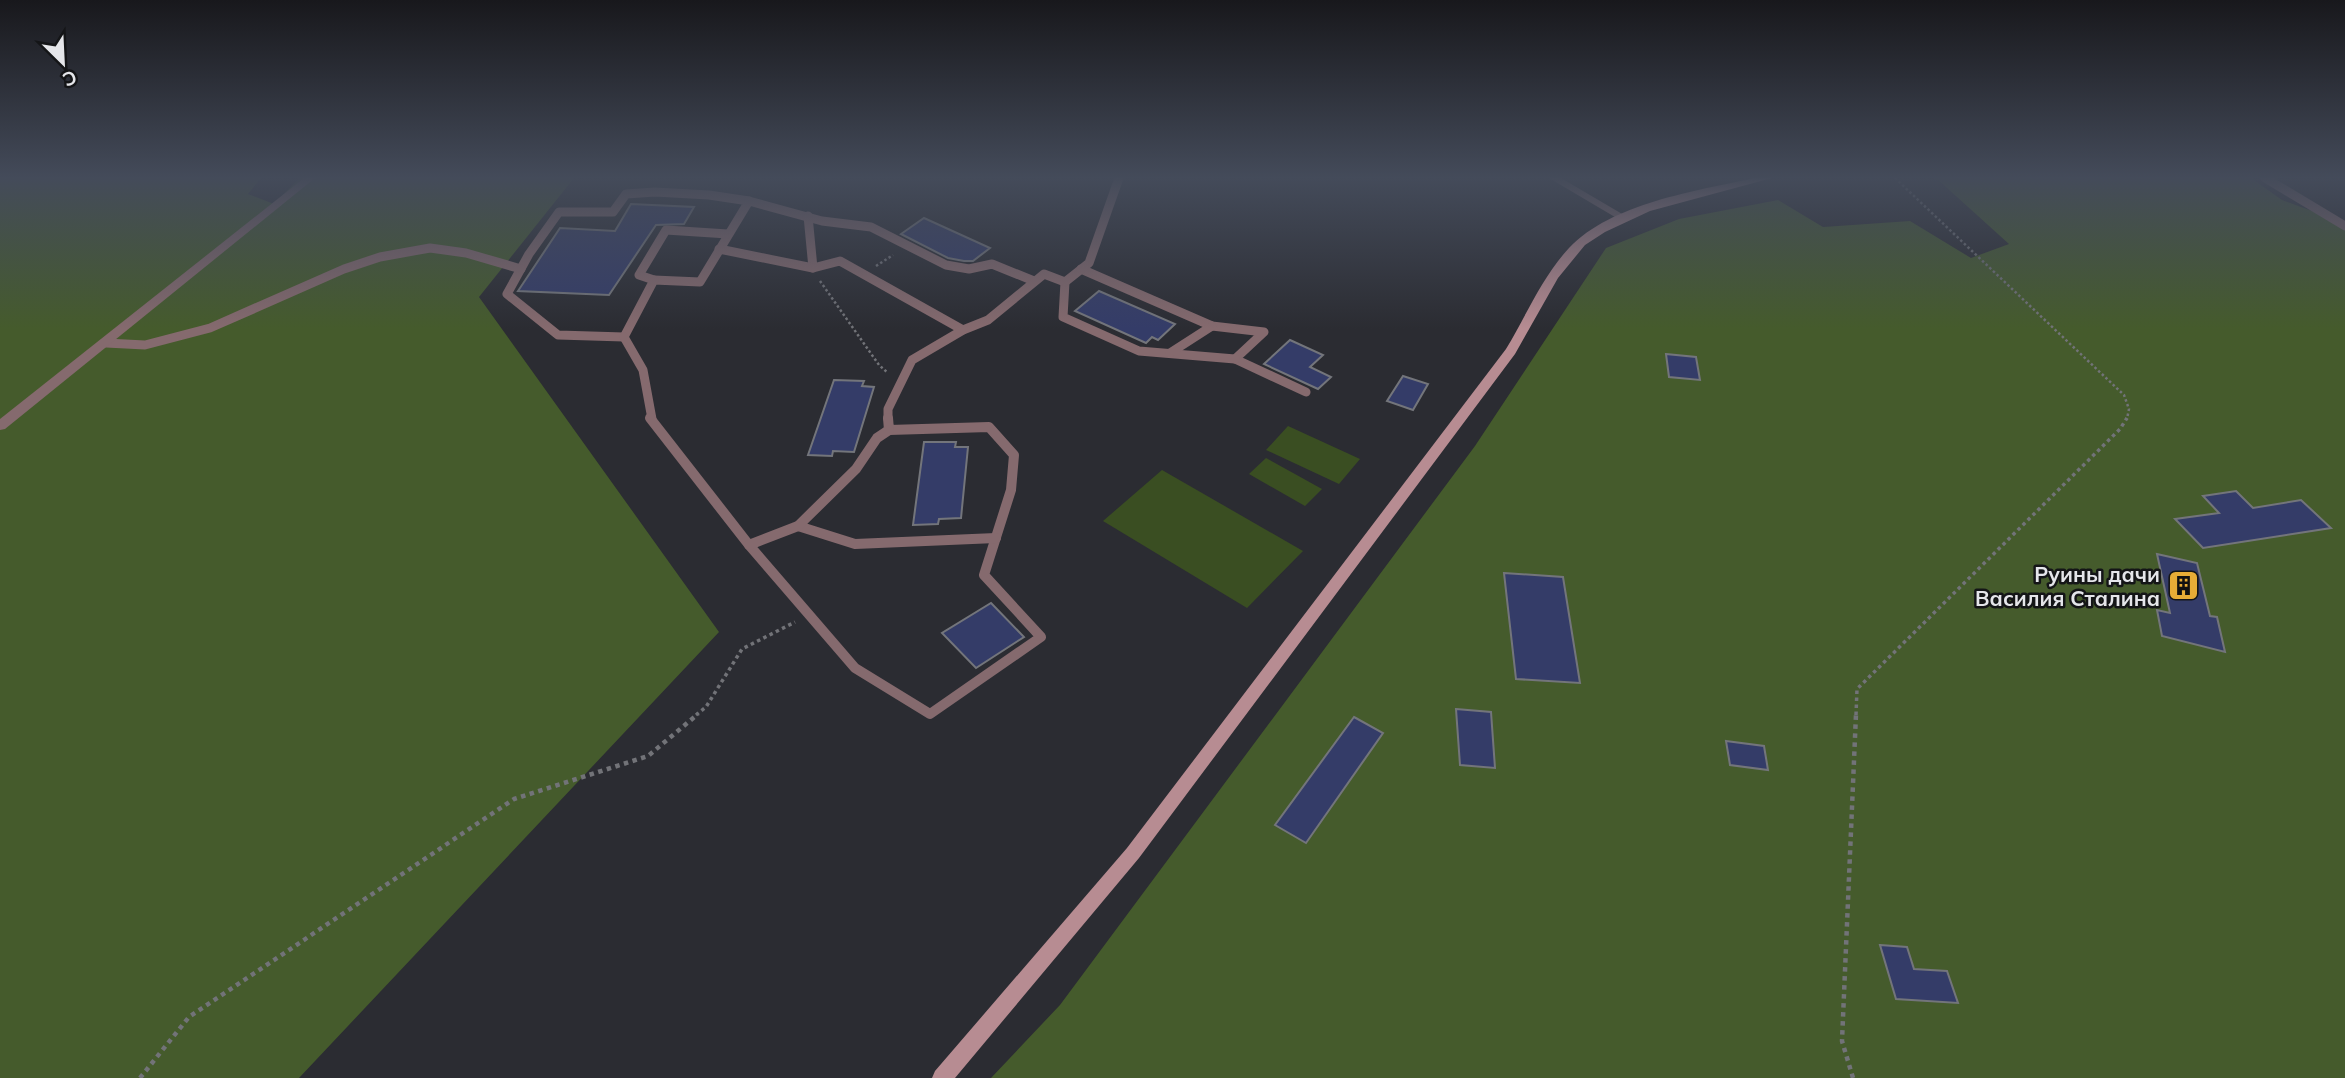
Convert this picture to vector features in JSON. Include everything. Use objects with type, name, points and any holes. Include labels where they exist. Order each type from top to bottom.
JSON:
[{"type":"main road","points":[[942,1078],[1133,853],[1504,362],[1563,265],[1580,244],[1607,228]]},
{"type":"street","points":[[0,426],[248,228]]},
{"type":"lane","points":[[548,228],[508,294],[558,335],[624,337]]},
{"type":"lane","points":[[728,233],[666,230],[639,275],[654,280],[700,282],[731,228]]},
{"type":"lane","points":[[809,228],[813,268]]},
{"type":"lane","points":[[874,228],[946,265],[969,269],[992,264],[1034,281]]},
{"type":"lane","points":[[1103,228],[1089,263],[1065,282],[1063,317],[1139,351],[1235,359],[1306,392]]},
{"type":"lane","points":[[106,343],[145,345],[210,328],[344,269],[380,257],[430,248],[466,253],[521,269]]},
{"type":"lane","points":[[719,249],[813,268],[840,261],[963,330]]},
{"type":"lane","points":[[1081,270],[1212,326],[1264,332],[1235,359]]},
{"type":"lane","points":[[890,430],[888,409],[912,360],[963,330],[988,320],[1044,274],[1065,282]]},
{"type":"lane","points":[[624,337],[654,280]]},
{"type":"lane","points":[[1170,353],[1212,326]]},
{"type":"lane","points":[[624,337],[643,370],[649,416],[749,545],[855,668],[930,714],[1041,637],[984,575],[1011,490],[1014,455],[989,427],[890,430],[877,439],[856,469],[798,526],[749,545]]},
{"type":"lane","points":[[798,526],[855,544],[996,538]]},
{"type":"path","points":[[1853,1078],[1842,1041],[1857,688],[2120,429],[2130,415],[2130,405],[2124,396],[1948,228]]},
{"type":"path","points":[[863,274],[907,246]]},
{"type":"path","points":[[813,268],[828,296],[872,355],[900,384]]},
{"type":"path","points":[[141,1078],[189,1017],[514,799],[648,756],[706,707],[742,649],[809,614]]},
{"type":"green space","points":[[0,228],[534,228],[479,297],[719,632],[299,1078],[0,1078]]},
{"type":"green space","points":[[1656,228],[1922,228],[1971,258],[2009,244],[1992,228],[2345,228],[2345,1078],[991,1078],[1060,1005],[1475,446],[1606,248]]},
{"type":"green space","points":[[1288,426],[1360,459],[1339,484],[1266,450]]},
{"type":"green space","points":[[1266,458],[1322,489],[1305,506],[1249,474]]},
{"type":"green space","points":[[1162,470],[1303,551],[1247,608],[1103,521]]},
{"type":"building","points":[[560,228],[615,231],[617,228],[654,228],[609,295],[518,291]]},
{"type":"building","points":[[909,228],[947,228],[990,248],[973,261],[964,261],[948,258],[901,234]]},
{"type":"building","points":[[1099,291],[1175,324],[1158,340],[1152,337],[1146,343],[1075,311]]},
{"type":"building","points":[[1290,340],[1323,355],[1310,367],[1331,377],[1318,389],[1264,364]]},
{"type":"building","points":[[1666,354],[1696,357],[1700,380],[1669,377]]},
{"type":"building","points":[[1403,376],[1428,384],[1413,410],[1387,401]]},
{"type":"building","points":[[834,380],[864,381],[862,386],[874,387],[854,452],[833,451],[832,456],[808,455]]},
{"type":"building","points":[[924,442],[956,442],[955,447],[968,447],[961,518],[939,519],[938,524],[913,525]]},
{"type":"building","points":[[2236,491],[2253,508],[2301,500],[2331,528],[2203,548],[2175,519],[2219,513],[2203,496]]},
{"type":"building","name":"Руины дачи Василия Сталина","points":[[2157,554],[2197,563],[2210,616],[2217,617],[2225,652],[2162,636],[2157,610],[2170,613]]},
{"type":"building","points":[[1504,573],[1563,577],[1580,683],[1516,679]]},
{"type":"building","points":[[991,603],[1024,637],[976,668],[942,633]]},
{"type":"building","points":[[1456,709],[1491,712],[1495,768],[1460,765]]},
{"type":"building","points":[[1354,717],[1383,733],[1306,843],[1275,825]]},
{"type":"building","points":[[1726,741],[1764,746],[1768,770],[1730,765]]},
{"type":"building","points":[[1880,945],[1907,947],[1914,969],[1947,971],[1958,1003],[1896,999]]},
{"type":"place","name":"Руины дачи Василия Сталина","points":[[2183,586]]}]
